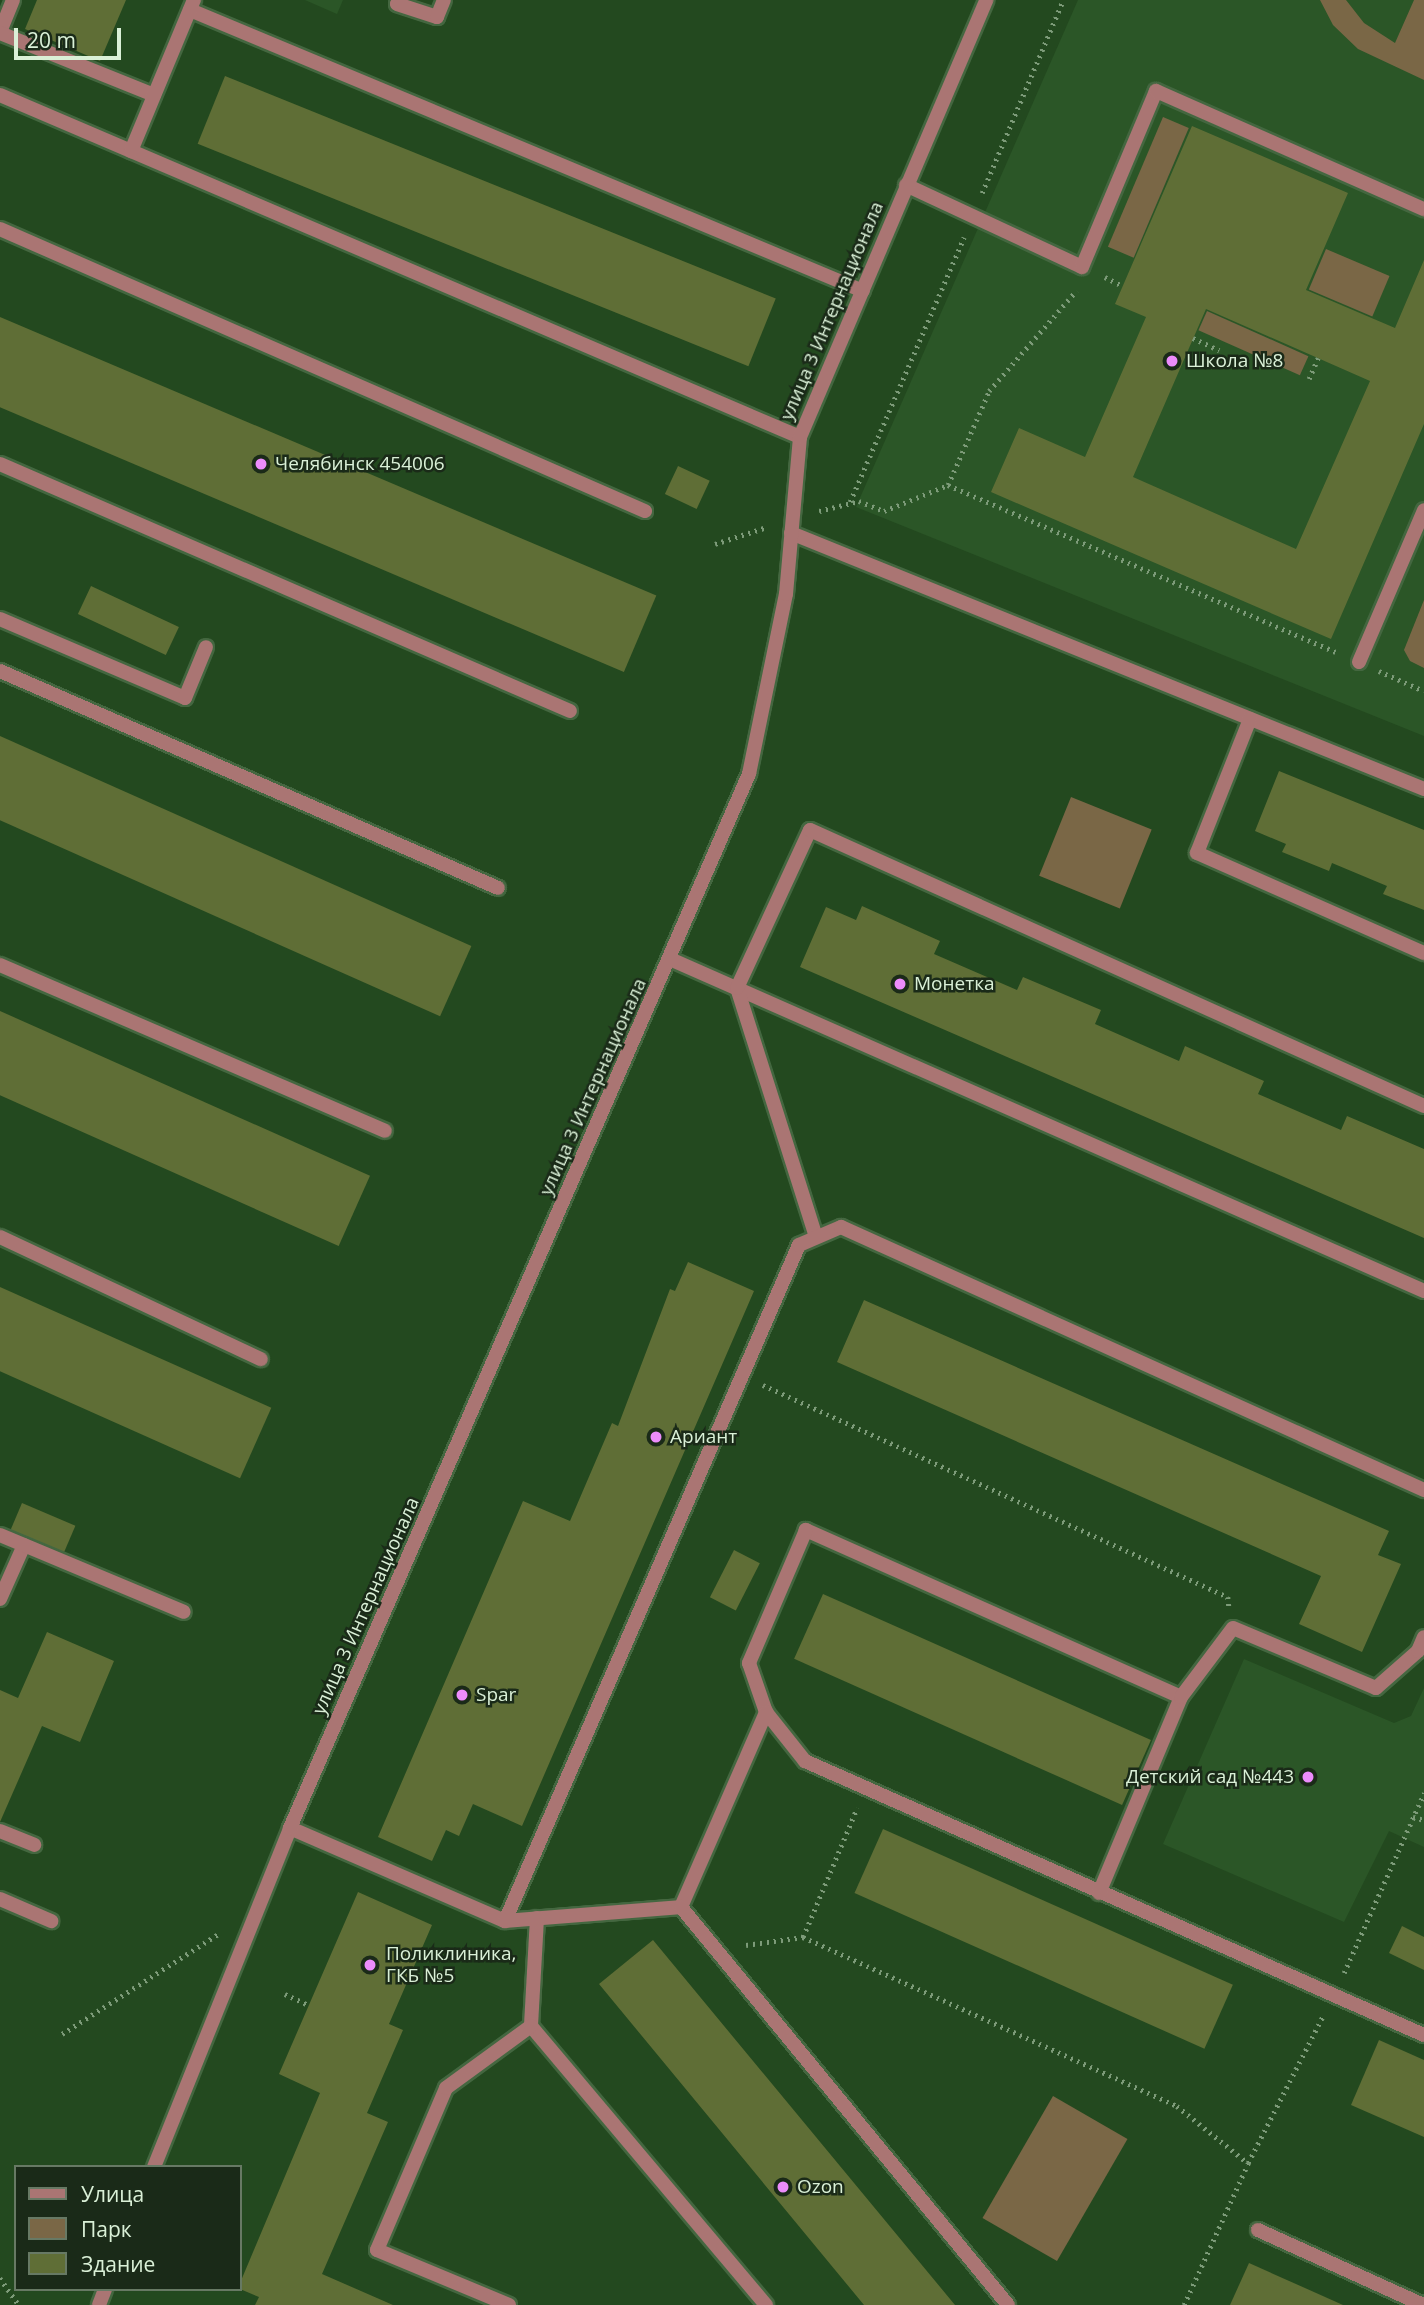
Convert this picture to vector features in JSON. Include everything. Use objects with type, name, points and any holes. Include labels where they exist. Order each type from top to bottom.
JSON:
[{"type":"street","points":[[13,0],[0,32],[154,95]]},
{"type":"street","points":[[399,0],[397,4],[437,17],[444,0]]},
{"type":"street","name":"улица 3 Интернационала","points":[[155,2165],[290,1828],[749,774],[786,594],[800,437],[986,0]]},
{"type":"street","points":[[131,151],[192,5],[863,290]]},
{"type":"street","points":[[906,185],[1082,267],[1156,91],[1424,209]]},
{"type":"street","points":[[0,95],[800,437]]},
{"type":"street","points":[[0,229],[645,511]]},
{"type":"street","points":[[0,464],[570,711]]},
{"type":"street","points":[[1359,662],[1424,510]]},
{"type":"street","points":[[792,525],[1250,719],[1424,789]]},
{"type":"street","points":[[0,619],[185,698],[206,647]]},
{"type":"street","points":[[0,670],[498,888]]},
{"type":"street","points":[[1250,719],[1197,853],[1424,953]]},
{"type":"street","points":[[816,1237],[737,988],[810,830],[1424,1106]]},
{"type":"street","points":[[670,959],[1424,1291]]},
{"type":"street","points":[[0,965],[385,1131]]},
{"type":"street","points":[[505,1921],[799,1245],[816,1237],[841,1227],[1424,1490]]},
{"type":"street","points":[[0,1237],[261,1359]]},
{"type":"street","points":[[1181,1697],[806,1530],[749,1663],[766,1712],[805,1761],[1424,2035]]},
{"type":"street","points":[[0,1535],[184,1612]]},
{"type":"street","points":[[0,1599],[24,1545]]},
{"type":"street","points":[[1099,1893],[1181,1697],[1233,1628],[1376,1688],[1418,1651],[1424,1637]]},
{"type":"street","points":[[681,1907],[766,1712]]},
{"type":"street","points":[[290,1828],[505,1921],[681,1907]]},
{"type":"street","points":[[0,1831],[34,1845]]},
{"type":"street","points":[[0,1899],[51,1921]]},
{"type":"street","points":[[681,1907],[1008,2305]]},
{"type":"street","points":[[537,1918],[531,2026],[766,2305]]},
{"type":"street","points":[[509,2305],[377,2250],[446,2088],[531,2026]]},
{"type":"street","points":[[1258,2230],[1423,2305]]},
{"type":"path","points":[[850,502],[1063,0]]},
{"type":"path","points":[[715,544],[792,525],[850,502],[884,512],[948,485],[989,391],[1084,281]]},
{"type":"path","points":[[1193,338],[1219,350]]},
{"type":"path","points":[[1309,379],[1318,358]]},
{"type":"path","points":[[948,485],[1424,691]]},
{"type":"path","points":[[742,1375],[1228,1597],[1233,1628]]},
{"type":"path","points":[[803,1937],[865,1789]]},
{"type":"path","points":[[1184,2305],[1248,2163],[1334,1995],[1424,1793]]},
{"type":"path","points":[[1413,1817],[1424,1820]]},
{"type":"path","points":[[62,2034],[257,1910]]},
{"type":"path","points":[[715,1950],[803,1937],[1177,2106],[1248,2163]]},
{"type":"path","points":[[285,1994],[309,2005]]},
{"type":"path","points":[[0,2278],[19,2305]]},
{"type":"shaded area","points":[[305,0],[343,0],[337,14]]},
{"type":"shaded area","name":"Школа №8","points":[[1078,0],[1424,0],[1424,736],[856,507]]},
{"type":"shaded area","name":"Детский сад №443","points":[[1244,1659],[1394,1723],[1411,1716],[1424,1688],[1424,1847],[1389,1831],[1344,1922],[1163,1844]]},
{"type":"green space","points":[[1320,0],[1346,0],[1364,23],[1395,43],[1414,0],[1424,0],[1424,80],[1358,49],[1333,25]]},
{"type":"green space","points":[[1163,117],[1189,128],[1134,258],[1108,247]]},
{"type":"green space","points":[[1326,249],[1390,276],[1372,316],[1309,290]]},
{"type":"green space","points":[[1207,311],[1308,356],[1300,375],[1198,330]]},
{"type":"green space","points":[[1424,600],[1424,668],[1410,661],[1404,650]]},
{"type":"green space","points":[[1071,797],[1152,830],[1120,908],[1039,876]]},
{"type":"green space","points":[[1053,2096],[1127,2139],[1057,2261],[983,2218]]},
{"type":"building","points":[[37,0],[126,0],[100,61],[25,29]]},
{"type":"building","points":[[225,76],[776,299],[748,366],[198,144]]},
{"type":"building","points":[[1192,126],[1348,193],[1306,290],[1395,328],[1424,260],[1424,424],[1331,639],[991,492],[1019,428],[1085,457],[1146,317],[1115,304]],"holes":[[[1206,309],[1370,381],[1296,549],[1133,477]]]},
{"type":"building","points":[[0,317],[656,596],[624,672],[0,407]]},
{"type":"building","points":[[678,466],[710,481],[697,509],[665,494]]},
{"type":"building","points":[[91,586],[179,627],[166,655],[78,614]]},
{"type":"building","points":[[0,736],[471,946],[440,1016],[0,820]]},
{"type":"building","points":[[1279,771],[1424,830],[1424,910],[1383,894],[1387,886],[1332,863],[1329,871],[1282,852],[1286,844],[1255,831]]},
{"type":"building","points":[[862,906],[940,941],[934,954],[1017,990],[1023,977],[1101,1010],[1095,1024],[1179,1061],[1185,1046],[1264,1081],[1258,1094],[1341,1130],[1347,1116],[1424,1149],[1424,1238],[800,967],[826,907],[856,920]]},
{"type":"building","points":[[0,1011],[370,1176],[339,1246],[0,1095]]},
{"type":"building","points":[[688,1262],[754,1291],[522,1826],[473,1804],[459,1836],[446,1830],[432,1861],[378,1837],[523,1501],[570,1521],[612,1423],[618,1426],[670,1289],[675,1291]]},
{"type":"building","points":[[0,1287],[271,1408],[240,1478],[0,1371]]},
{"type":"building","points":[[864,1300],[1389,1531],[1378,1555],[1401,1564],[1362,1652],[1299,1624],[1321,1576],[837,1362]]},
{"type":"building","points":[[22,1503],[75,1526],[64,1552],[11,1530]]},
{"type":"building","points":[[734,1550],[760,1563],[736,1610],[710,1597]]},
{"type":"building","points":[[823,1594],[1151,1740],[1122,1805],[794,1659]]},
{"type":"building","points":[[47,1632],[114,1661],[80,1742],[42,1726],[0,1822],[0,1690],[18,1698]]},
{"type":"building","points":[[883,1829],[1233,1985],[1204,2049],[855,1893]]},
{"type":"building","points":[[358,1892],[432,1925],[389,2024],[403,2030],[367,2113],[388,2122],[322,2274],[393,2305],[255,2305],[259,2297],[242,2290],[242,2278],[320,2093],[279,2074]]},
{"type":"building","points":[[1402,1926],[1424,1937],[1424,1970],[1389,1953]]},
{"type":"building","points":[[653,1940],[955,2305],[864,2305],[599,1984]]},
{"type":"building","points":[[1379,2040],[1424,2060],[1424,2137],[1351,2105]]},
{"type":"building","points":[[1249,2263],[1343,2305],[1230,2305]]},
{"type":"place","name":"Школа №8","points":[[1172,361]]},
{"type":"place","name":"Челябинск 454006","points":[[261,464]]},
{"type":"place","name":"Монетка","points":[[900,984]]},
{"type":"place","name":"Ариант","points":[[656,1437]]},
{"type":"place","name":"Spar","points":[[462,1695]]},
{"type":"place","name":"Детский сад №443","points":[[1308,1777]]},
{"type":"place","name":"Поликлиника, ГКБ №5","points":[[370,1965]]},
{"type":"place","name":"Ozon","points":[[783,2187]]}]
